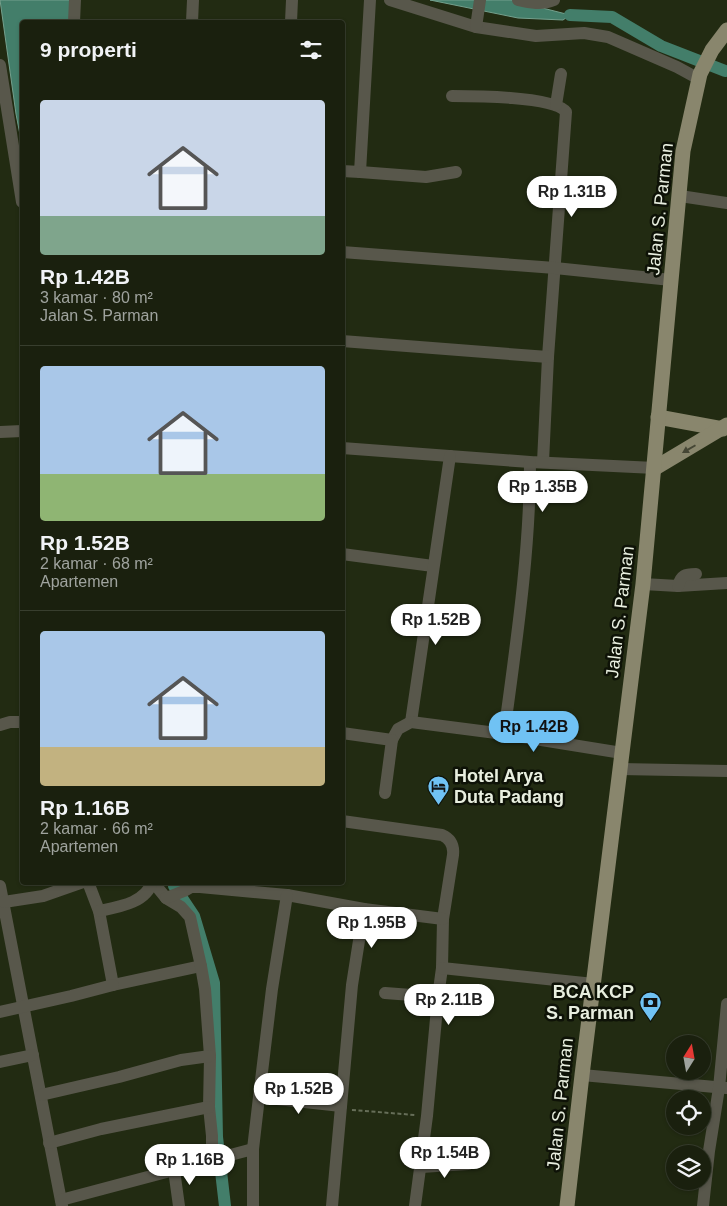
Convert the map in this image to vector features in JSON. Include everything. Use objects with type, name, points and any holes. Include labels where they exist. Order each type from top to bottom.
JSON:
[{"type":"main road","name":"Jalan S. Parman","points":[[567,1206],[644,584],[683,151],[700,77],[712,50],[727,30]]},
{"type":"main road","points":[[658,417],[725,427]]},
{"type":"main road","points":[[655,468],[725,427]]},
{"type":"street","points":[[74,20],[75,0]]},
{"type":"street","points":[[192,20],[193,0]]},
{"type":"street","points":[[291,20],[292,0]]},
{"type":"street","points":[[360,172],[370,0]]},
{"type":"street","points":[[390,0],[476,24],[536,36],[598,34],[700,77]]},
{"type":"street","points":[[476,24],[480,0]]},
{"type":"street","points":[[518,0],[544,3],[554,0]]},
{"type":"street","points":[[0,65],[20,190]]},
{"type":"street","points":[[556,105],[561,74]]},
{"type":"street","points":[[452,96],[510,97],[556,105],[563,108],[566,114],[548,357],[530,509],[526,564],[504,734]]},
{"type":"street","points":[[345,171],[426,177],[456,172]]},
{"type":"street","points":[[680,196],[727,204]]},
{"type":"street","points":[[345,252],[555,268],[672,280]]},
{"type":"street","points":[[345,340],[548,357]]},
{"type":"street","points":[[0,432],[20,432]]},
{"type":"street","points":[[345,448],[536,462],[655,468]]},
{"type":"street","points":[[411,722],[450,456]]},
{"type":"street","points":[[345,554],[433,566]]},
{"type":"street","points":[[678,586],[683,575],[696,574]]},
{"type":"street","points":[[644,584],[678,586],[727,583]]},
{"type":"street","points":[[0,725],[20,722]]},
{"type":"street","points":[[385,793],[392,740],[398,729],[411,722],[504,734],[622,753]]},
{"type":"street","points":[[345,733],[392,740]]},
{"type":"street","points":[[620,769],[727,771]]},
{"type":"street","points":[[345,821],[442,835],[447,837],[453,846],[443,919],[442,968],[427,1116],[415,1206]]},
{"type":"street","points":[[4,902],[43,896],[73,885]]},
{"type":"street","points":[[89,885],[99,911],[113,985]]},
{"type":"street","points":[[99,911],[126,904],[142,897],[150,890],[151,885]]},
{"type":"street","points":[[155,885],[190,917],[201,966],[206,990],[210,1056],[209,1107],[214,1160]]},
{"type":"street","points":[[0,886],[61,1203],[253,1149]]},
{"type":"street","points":[[168,897],[188,887],[239,886],[364,908],[443,919]]},
{"type":"street","points":[[253,1206],[253,1149],[272,990],[287,895]]},
{"type":"street","points":[[332,1206],[352,985],[364,908]]},
{"type":"street","points":[[0,1012],[201,966]]},
{"type":"street","points":[[442,968],[594,984]]},
{"type":"street","points":[[385,993],[438,997]]},
{"type":"street","points":[[703,1206],[709,1151],[723,1088],[727,1004]]},
{"type":"street","points":[[0,1062],[33,1055]]},
{"type":"street","points":[[41,1095],[181,1060],[210,1056]]},
{"type":"street","points":[[582,1075],[723,1088]]},
{"type":"street","points":[[259,1098],[341,1108]]},
{"type":"street","points":[[49,1143],[101,1129],[209,1107]]},
{"type":"street","points":[[421,1167],[468,1164]]},
{"type":"street","points":[[174,1170],[179,1206]]},
{"type":"path","points":[[341,1108],[427,1116]]},
{"type":"shaded area","points":[[0,0],[72,0],[71,20],[20,20],[20,135]]},
{"type":"shaded area","points":[[430,0],[511,0],[570,15],[563,20],[518,18]]},
{"type":"waterway","points":[[570,15],[612,17],[661,46],[725,71]]},
{"type":"waterway","points":[[174,886],[194,916],[214,983],[217,1137],[225,1206]]},
{"type":"place","name":"Hotel Arya Duta Padang","points":[[438,805]]},
{"type":"place","name":"BCA KCP S. Parman","points":[[650,1021]]}]
